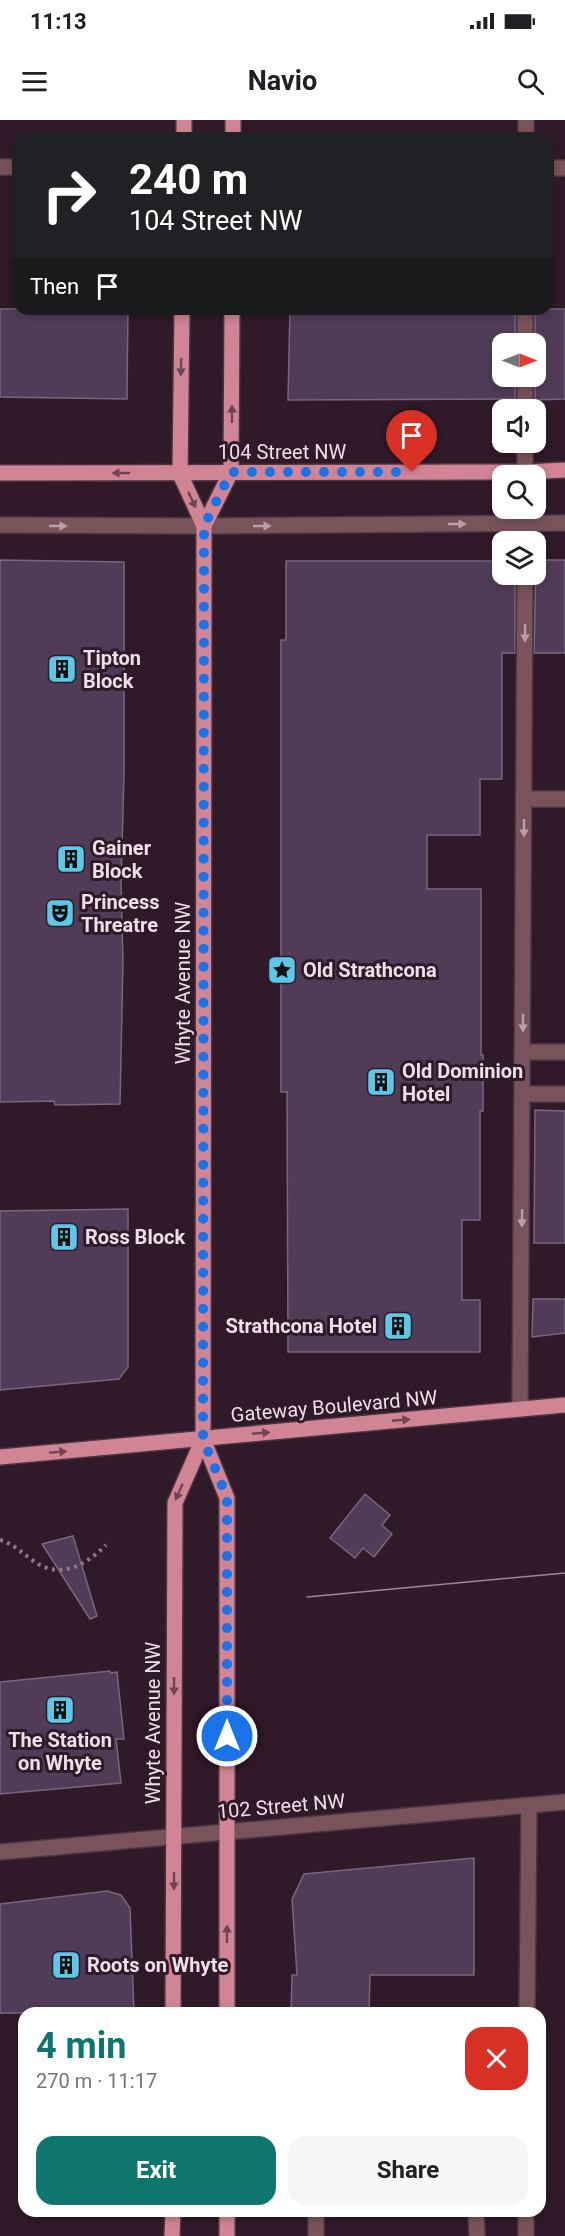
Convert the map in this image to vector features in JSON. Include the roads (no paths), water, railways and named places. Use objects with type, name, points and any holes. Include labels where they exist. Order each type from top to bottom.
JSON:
[{"type":"main road","name":"Whyte Avenue NW","points":[[182,315],[180,474],[204,526],[203,1439],[227,1498],[227,2007]]},
{"type":"main road","name":"Whyte Avenue NW","points":[[204,526],[231,472],[232,315]]},
{"type":"main road","name":"104 Street NW","points":[[546,472],[565,470]]},
{"type":"main road","name":"104 Street NW","points":[[0,473],[492,474]]},
{"type":"main road","name":"Gateway Boulevard NW","points":[[0,1457],[565,1405]]},
{"type":"main road","name":"Whyte Avenue NW","points":[[173,2007],[175,1503],[203,1439]]},
{"type":"main road","points":[[172,2217],[172,2236]]},
{"type":"main road","points":[[227,2217],[227,2236]]},
{"type":"street","points":[[525,315],[525,333]]},
{"type":"street","points":[[0,525],[204,526],[492,517]]},
{"type":"street","points":[[543,519],[565,523]]},
{"type":"street","points":[[520,1410],[525,585]]},
{"type":"street","points":[[524,799],[565,799]]},
{"type":"street","points":[[523,1052],[565,1052]]},
{"type":"street","points":[[523,1094],[565,1094]]},
{"type":"street","name":"102 Street NW","points":[[0,1852],[565,1802]]},
{"type":"street","points":[[528,2007],[529,1806]]},
{"type":"street","points":[[316,2217],[316,2236]]},
{"type":"street","points":[[476,2217],[477,2236]]},
{"type":"street","points":[[526,2217],[526,2236]]},
{"type":"tram line","points":[[307,1597],[565,1573]]},
{"type":"place","name":"Tipton Block","points":[[62,669]]},
{"type":"place","name":"Gainer Block","points":[[71,859]]},
{"type":"place","name":"Princess Threatre","points":[[60,913]]},
{"type":"place","name":"Old Strathcona","points":[[282,970]]},
{"type":"place","name":"Old Dominion Hotel","points":[[381,1082]]},
{"type":"place","name":"Ross Block","points":[[64,1237]]},
{"type":"place","name":"Strathcona Hotel","points":[[398,1326]]},
{"type":"place","name":"The Station on Whyte","points":[[60,1710]]},
{"type":"place","name":"Roots on Whyte","points":[[66,1965]]}]
